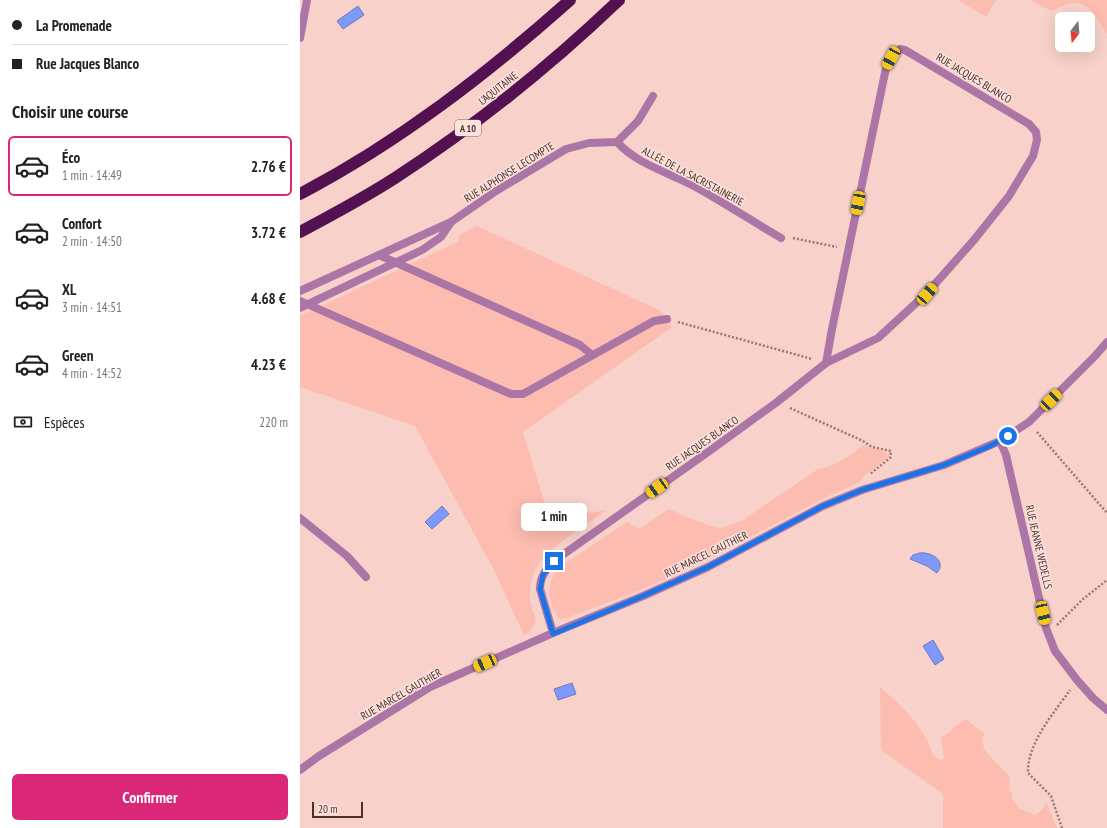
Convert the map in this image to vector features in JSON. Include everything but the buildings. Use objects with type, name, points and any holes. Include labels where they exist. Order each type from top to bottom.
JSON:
[{"type":"highway","name":"L'AQUITAINE","points":[[300,194],[375,151],[429,114],[481,76],[570,0]]},
{"type":"highway","name":"L'AQUITAINE","points":[[300,232],[394,179],[448,142],[502,102],[553,60],[619,0]]},
{"type":"street","points":[[300,38],[307,0]]},
{"type":"street","name":"RUE JACQUES BLANCO","points":[[553,634],[540,589],[543,575],[554,561],[777,402],[826,363],[878,338],[927,294],[974,240],[1009,196],[1032,156],[1037,140],[1036,132],[1029,124],[905,50],[900,49],[891,58],[886,68],[826,363]]},
{"type":"street","points":[[617,142],[638,121],[653,96]]},
{"type":"street","name":"RUE ALPHONSE LECOMPTE","points":[[300,292],[451,222],[496,191],[566,149],[589,143],[617,142]]},
{"type":"street","name":"ALLÉE DE LA SACRISTAINERIE","points":[[617,142],[626,152],[659,170],[692,185],[781,238]]},
{"type":"street","name":"RUE ALPHONSE LECOMPTE","points":[[300,308],[422,250],[441,237],[451,222]]},
{"type":"street","points":[[379,255],[580,345],[592,355]]},
{"type":"street","points":[[300,301],[511,394],[523,394],[654,321],[667,319]]},
{"type":"street","name":"RUE MARCEL GAUTHIER","points":[[300,770],[319,756],[430,687],[708,567],[823,506],[862,490],[944,465],[1000,441],[1029,422],[1107,342]]},
{"type":"street","name":"RUE JEANNE WEDELLS","points":[[1000,441],[1006,455],[1049,634],[1055,651],[1076,680],[1107,710]]},
{"type":"street","points":[[300,518],[347,556],[366,577]]},
{"type":"path","points":[[781,238],[791,238],[849,250]]},
{"type":"path","points":[[667,319],[826,363]]},
{"type":"path","points":[[777,402],[872,446],[891,451],[890,458],[863,479],[862,490]]},
{"type":"path","points":[[1029,422],[1107,513]]},
{"type":"path","points":[[1049,634],[1082,600],[1107,580]]},
{"type":"path","points":[[1062,828],[1051,796],[1028,773],[1028,762],[1038,737],[1076,680]]},
{"type":"shaded area","points":[[958,0],[996,0],[986,17]]},
{"type":"shaded area","points":[[1030,0],[1107,0],[1107,34],[1095,16],[1095,12],[1092,12],[1084,5],[1071,3],[1051,11]]},
{"type":"shaded area","points":[[477,226],[661,311],[672,327],[523,432],[549,518],[607,510],[557,545],[548,553],[536,568],[531,583],[530,594],[535,622],[534,626],[524,635],[493,568],[415,426],[300,387],[300,316],[459,241],[459,235]]},
{"type":"shaded area","points":[[864,445],[887,453],[889,456],[865,475],[860,482],[826,497],[701,563],[635,592],[567,618],[561,619],[557,616],[549,594],[554,574],[564,564],[627,522],[639,529],[669,509],[720,529],[743,520],[818,469],[837,463]]},
{"type":"shaded area","points":[[880,687],[899,704],[917,724],[926,738],[933,755],[938,759],[942,760],[944,757],[941,739],[943,736],[966,719],[985,734],[982,738],[984,749],[1009,776],[1009,788],[1012,794],[1012,799],[1020,809],[1035,815],[1042,810],[1046,801],[1057,828],[943,828],[943,794],[881,750]]},
{"type":"water","points":[[358,6],[364,15],[343,29],[337,21]]},
{"type":"water","points":[[442,506],[449,514],[432,529],[425,522]]},
{"type":"water","points":[[920,553],[930,554],[939,560],[940,568],[937,573],[927,566],[910,559],[913,555]]},
{"type":"water","points":[[933,640],[944,659],[935,665],[923,646]]},
{"type":"water","points":[[572,683],[576,694],[558,700],[554,689]]},
{"type":"route","points":[[554,561],[548,566],[540,582],[540,589],[553,634],[708,567],[823,506],[862,490],[944,465],[990,446],[1008,436]]}]
